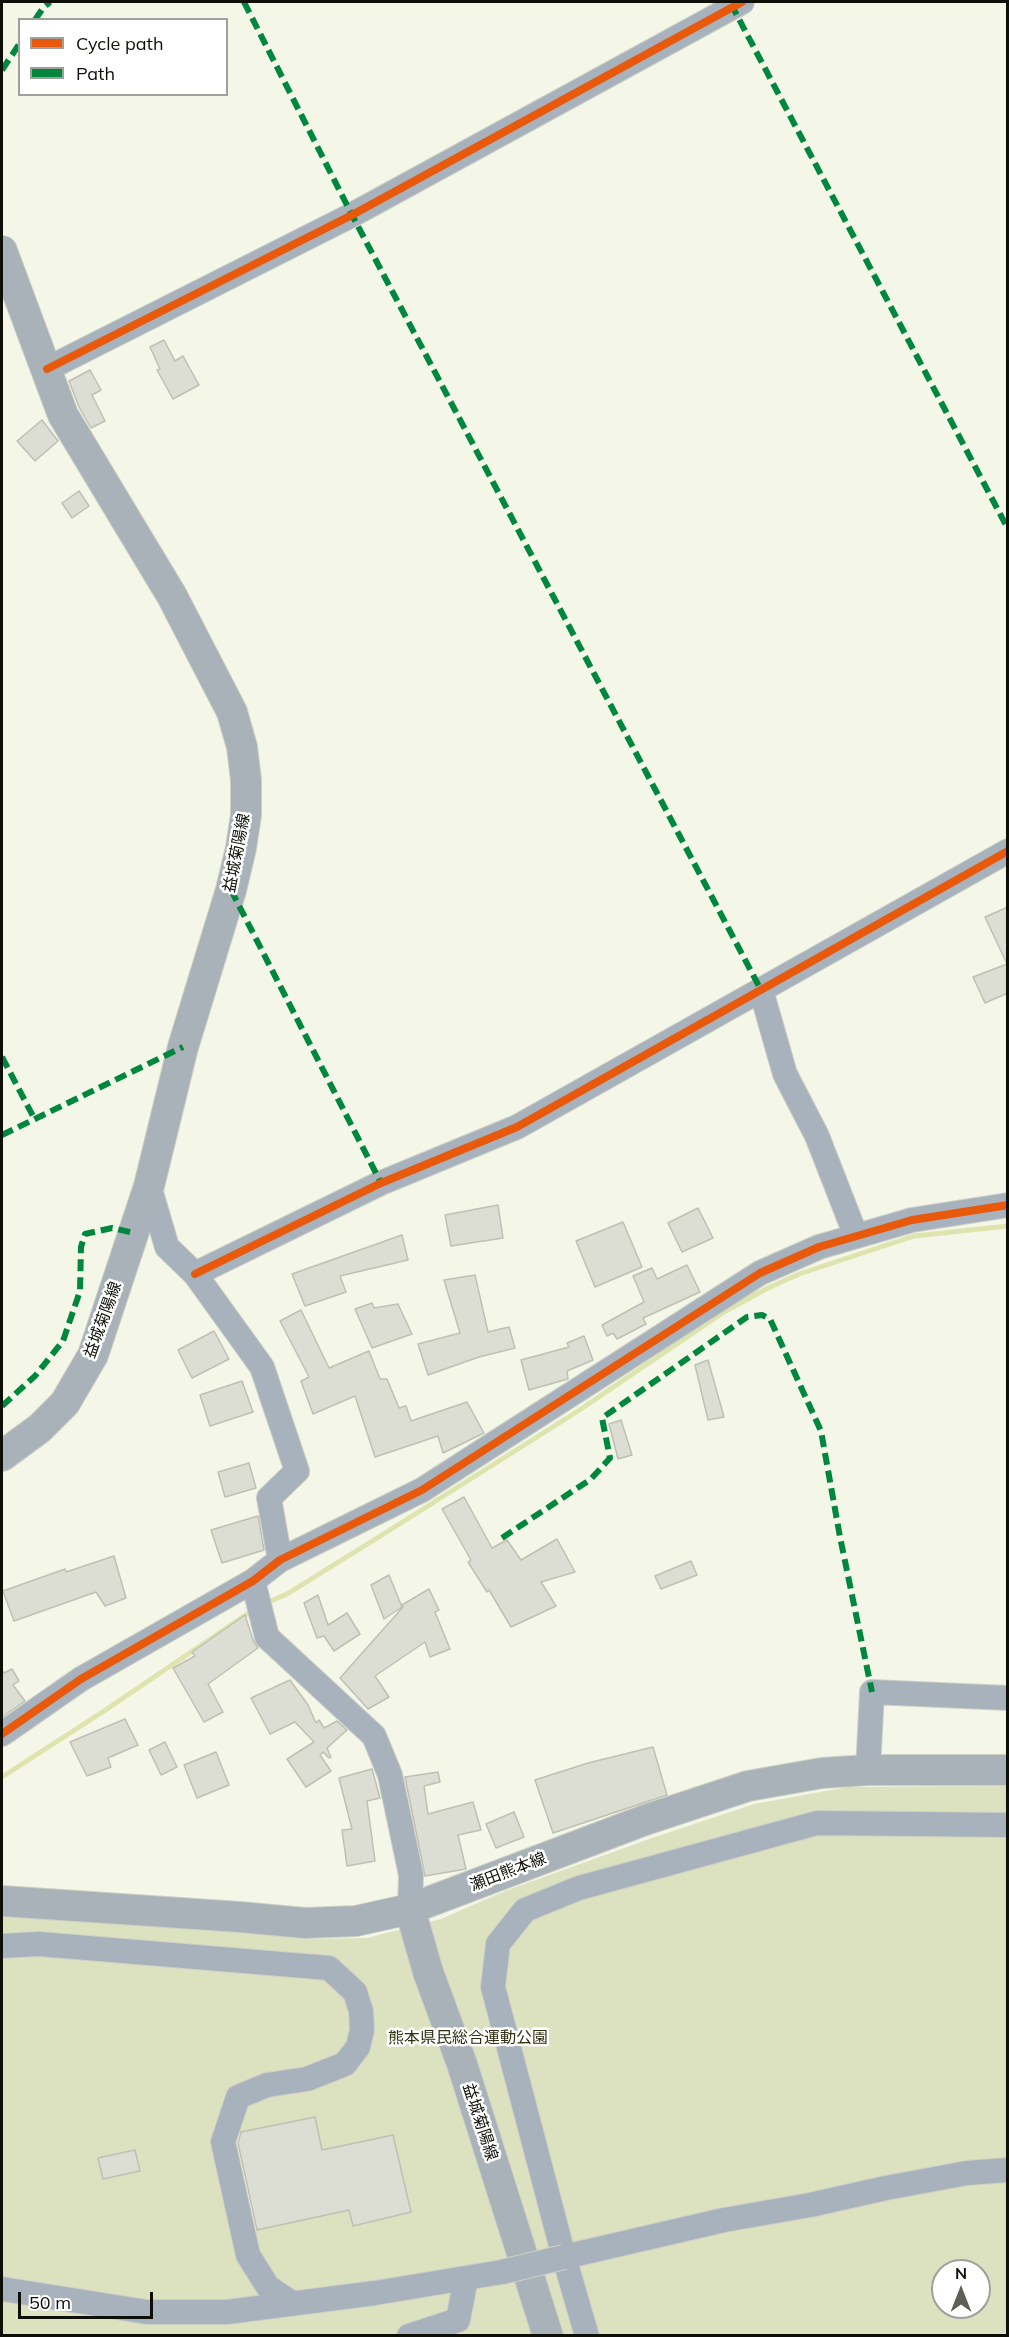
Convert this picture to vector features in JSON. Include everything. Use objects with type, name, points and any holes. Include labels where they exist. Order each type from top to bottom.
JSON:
[{"type":"main road","name":"益城菊陽線","points":[[2,251],[63,415],[172,596],[232,712],[242,747],[246,780],[246,815],[241,849],[183,1047],[149,1186],[93,1355],[65,1403],[40,1428],[2,1456]]},
{"type":"main road","name":"瀬田熊本線","points":[[2,1901],[305,1923],[356,1921],[410,1909],[645,1820],[748,1786],[822,1773],[868,1770],[1008,1770]]},
{"type":"main road","name":"益城菊陽線","points":[[410,1909],[428,1972],[462,2064],[549,2336]]},
{"type":"street","points":[[47,369],[352,215],[742,2]]},
{"type":"street","points":[[195,1274],[381,1183],[517,1127],[1008,851]]},
{"type":"street","points":[[761,990],[785,1074],[817,1136],[856,1236]]},
{"type":"street","points":[[149,1186],[167,1246],[195,1274],[262,1367],[297,1471],[269,1498],[280,1560]]},
{"type":"street","points":[[2,1734],[81,1679],[253,1581],[280,1560],[422,1490],[760,1273],[819,1247],[912,1220],[1008,1205]]},
{"type":"street","points":[[253,1581],[267,1637],[374,1736],[390,1775],[411,1875],[410,1909]]},
{"type":"street","points":[[868,1770],[872,1692],[1008,1698]]},
{"type":"street","points":[[587,2336],[493,1987],[498,1944],[525,1910],[579,1888],[817,1823],[1008,1825]]},
{"type":"street","points":[[2,1946],[39,1944],[328,1968],[355,1992],[361,2012],[362,2030],[358,2047],[345,2064],[307,2079],[267,2085],[238,2097],[223,2142],[248,2255],[268,2287],[291,2303]]},
{"type":"street","points":[[2,2289],[147,2312],[227,2312],[375,2293],[502,2272],[724,2220],[967,2173],[1008,2170]]},
{"type":"street","points":[[409,2336],[458,2320],[466,2278]]},
{"type":"green space","name":"熊本県民総合運動公園","points":[[1007,1786],[1007,2335],[2,2336],[2,1916],[129,1921],[240,1930],[308,1939],[367,1938],[441,1919],[505,1891],[754,1804],[848,1787]],"holes":[[[315,2117],[335,2213],[255,2230],[235,2134]],[[393,2135],[411,2212],[353,2225],[335,2148]],[[99,2158],[139,2171],[103,2179]]]},
{"type":"building","points":[[164,340],[175,361],[183,356],[199,385],[173,399],[157,370],[160,369],[150,347]]},
{"type":"building","points":[[90,370],[101,390],[92,395],[105,421],[91,428],[79,407],[69,381]]},
{"type":"building","points":[[42,420],[58,441],[35,461],[17,441]]},
{"type":"building","points":[[79,491],[89,506],[72,518],[62,503]]},
{"type":"building","points":[[1008,907],[1008,993],[985,1003],[973,977],[1007,964],[985,917]]},
{"type":"building","points":[[498,1205],[503,1238],[451,1246],[445,1215]]},
{"type":"building","points":[[698,1208],[713,1238],[682,1252],[668,1223]]},
{"type":"building","points":[[623,1222],[642,1267],[595,1287],[576,1241]]},
{"type":"building","points":[[402,1235],[408,1260],[340,1276],[346,1292],[305,1306],[292,1274]]},
{"type":"building","points":[[687,1265],[700,1292],[643,1318],[646,1324],[617,1339],[613,1333],[607,1336],[602,1325],[644,1302],[633,1276],[652,1268],[657,1279]]},
{"type":"building","points":[[475,1275],[488,1332],[509,1327],[515,1348],[479,1357],[428,1375],[418,1344],[460,1333],[444,1280]]},
{"type":"building","points":[[372,1303],[374,1308],[398,1304],[412,1334],[372,1348],[355,1309]]},
{"type":"building","points":[[301,1310],[329,1368],[369,1351],[380,1379],[387,1379],[399,1408],[406,1406],[411,1421],[467,1402],[484,1433],[443,1453],[438,1436],[375,1457],[355,1396],[313,1414],[301,1381],[309,1377],[280,1321]]},
{"type":"building","points":[[214,1331],[229,1359],[192,1378],[178,1350]]},
{"type":"building","points":[[584,1336],[593,1360],[567,1371],[568,1379],[529,1390],[521,1360],[569,1347],[567,1343]]},
{"type":"building","points":[[708,1360],[724,1417],[708,1420],[695,1365]]},
{"type":"building","points":[[242,1381],[253,1412],[210,1426],[200,1395]]},
{"type":"building","points":[[621,1420],[632,1455],[618,1459],[609,1424]]},
{"type":"building","points":[[249,1463],[256,1488],[225,1497],[218,1472]]},
{"type":"building","points":[[464,1497],[492,1548],[507,1540],[521,1560],[557,1539],[575,1572],[541,1582],[556,1606],[511,1627],[489,1590],[487,1592],[468,1562],[471,1560],[442,1509]]},
{"type":"building","points":[[258,1516],[264,1550],[222,1563],[211,1530]]},
{"type":"building","points":[[114,1556],[126,1598],[105,1606],[96,1592],[14,1621],[3,1591],[65,1569],[66,1572]]},
{"type":"building","points":[[691,1561],[697,1575],[661,1589],[655,1576]]},
{"type":"building","points":[[389,1575],[402,1607],[384,1619],[371,1585]]},
{"type":"building","points":[[429,1589],[439,1610],[435,1612],[450,1649],[430,1657],[425,1642],[375,1676],[389,1697],[368,1709],[340,1678],[403,1607],[402,1605]]},
{"type":"building","points":[[318,1595],[328,1625],[347,1613],[360,1634],[334,1651],[324,1636],[317,1638],[304,1603]]},
{"type":"building","points":[[245,1615],[258,1648],[208,1684],[223,1712],[204,1722],[173,1668],[195,1656],[192,1652]]},
{"type":"building","points":[[12,1669],[19,1681],[13,1685],[25,1701],[2,1717],[2,1670],[4,1673]]},
{"type":"building","points":[[290,1680],[308,1705],[316,1723],[319,1720],[324,1728],[337,1721],[347,1730],[327,1748],[331,1757],[329,1758],[323,1752],[320,1755],[331,1771],[306,1787],[287,1759],[314,1742],[295,1722],[270,1734],[251,1698]]},
{"type":"building","points":[[125,1719],[138,1745],[108,1758],[111,1767],[87,1776],[70,1742]]},
{"type":"building","points":[[165,1742],[177,1767],[161,1775],[149,1750]]},
{"type":"building","points":[[653,1747],[667,1795],[553,1833],[535,1780],[588,1763]]},
{"type":"building","points":[[216,1752],[229,1785],[197,1798],[184,1765]]},
{"type":"building","points":[[372,1769],[380,1798],[367,1801],[375,1861],[347,1866],[342,1830],[352,1829],[339,1778]]},
{"type":"building","points":[[438,1772],[440,1782],[424,1786],[428,1814],[473,1802],[481,1830],[458,1835],[466,1869],[425,1876],[405,1777]]},
{"type":"building","points":[[514,1812],[524,1837],[496,1848],[486,1824]]},
{"type":"building","points":[[315,2117],[322,2150],[393,2135],[411,2212],[353,2226],[349,2210],[257,2230],[238,2143],[241,2132]]},
{"type":"building","points":[[135,2150],[140,2171],[103,2179],[98,2158]]},
{"type":"waterway","points":[[264,1604],[287,1594],[382,1535],[578,1411],[724,1312],[766,1289],[799,1274],[914,1236],[1008,1226]]},
{"type":"waterway","points":[[2,1777],[253,1610]]},
{"type":"marked path","points":[[36,18],[50,2]]},
{"type":"marked path","points":[[244,2],[352,215],[761,990]]},
{"type":"marked path","points":[[731,4],[1008,529]]},
{"type":"marked path","points":[[2,70],[18,46]]},
{"type":"marked path","points":[[231,890],[381,1183]]},
{"type":"marked path","points":[[2,1135],[183,1047]]},
{"type":"marked path","points":[[2,1057],[34,1118]]},
{"type":"marked path","points":[[2,1406],[35,1376],[63,1341],[80,1291],[81,1247],[85,1234],[112,1228],[134,1233]]},
{"type":"marked path","points":[[502,1538],[591,1479],[610,1458],[602,1418],[747,1317],[762,1315],[770,1319],[821,1431],[872,1692]]},
{"type":"cycle path","points":[[47,369],[352,215],[742,2]]},
{"type":"cycle path","points":[[195,1274],[381,1183],[517,1127],[1008,851]]},
{"type":"cycle path","points":[[2,1734],[81,1679],[253,1581],[280,1560],[422,1490],[760,1273],[819,1247],[912,1220],[1008,1205]]}]
